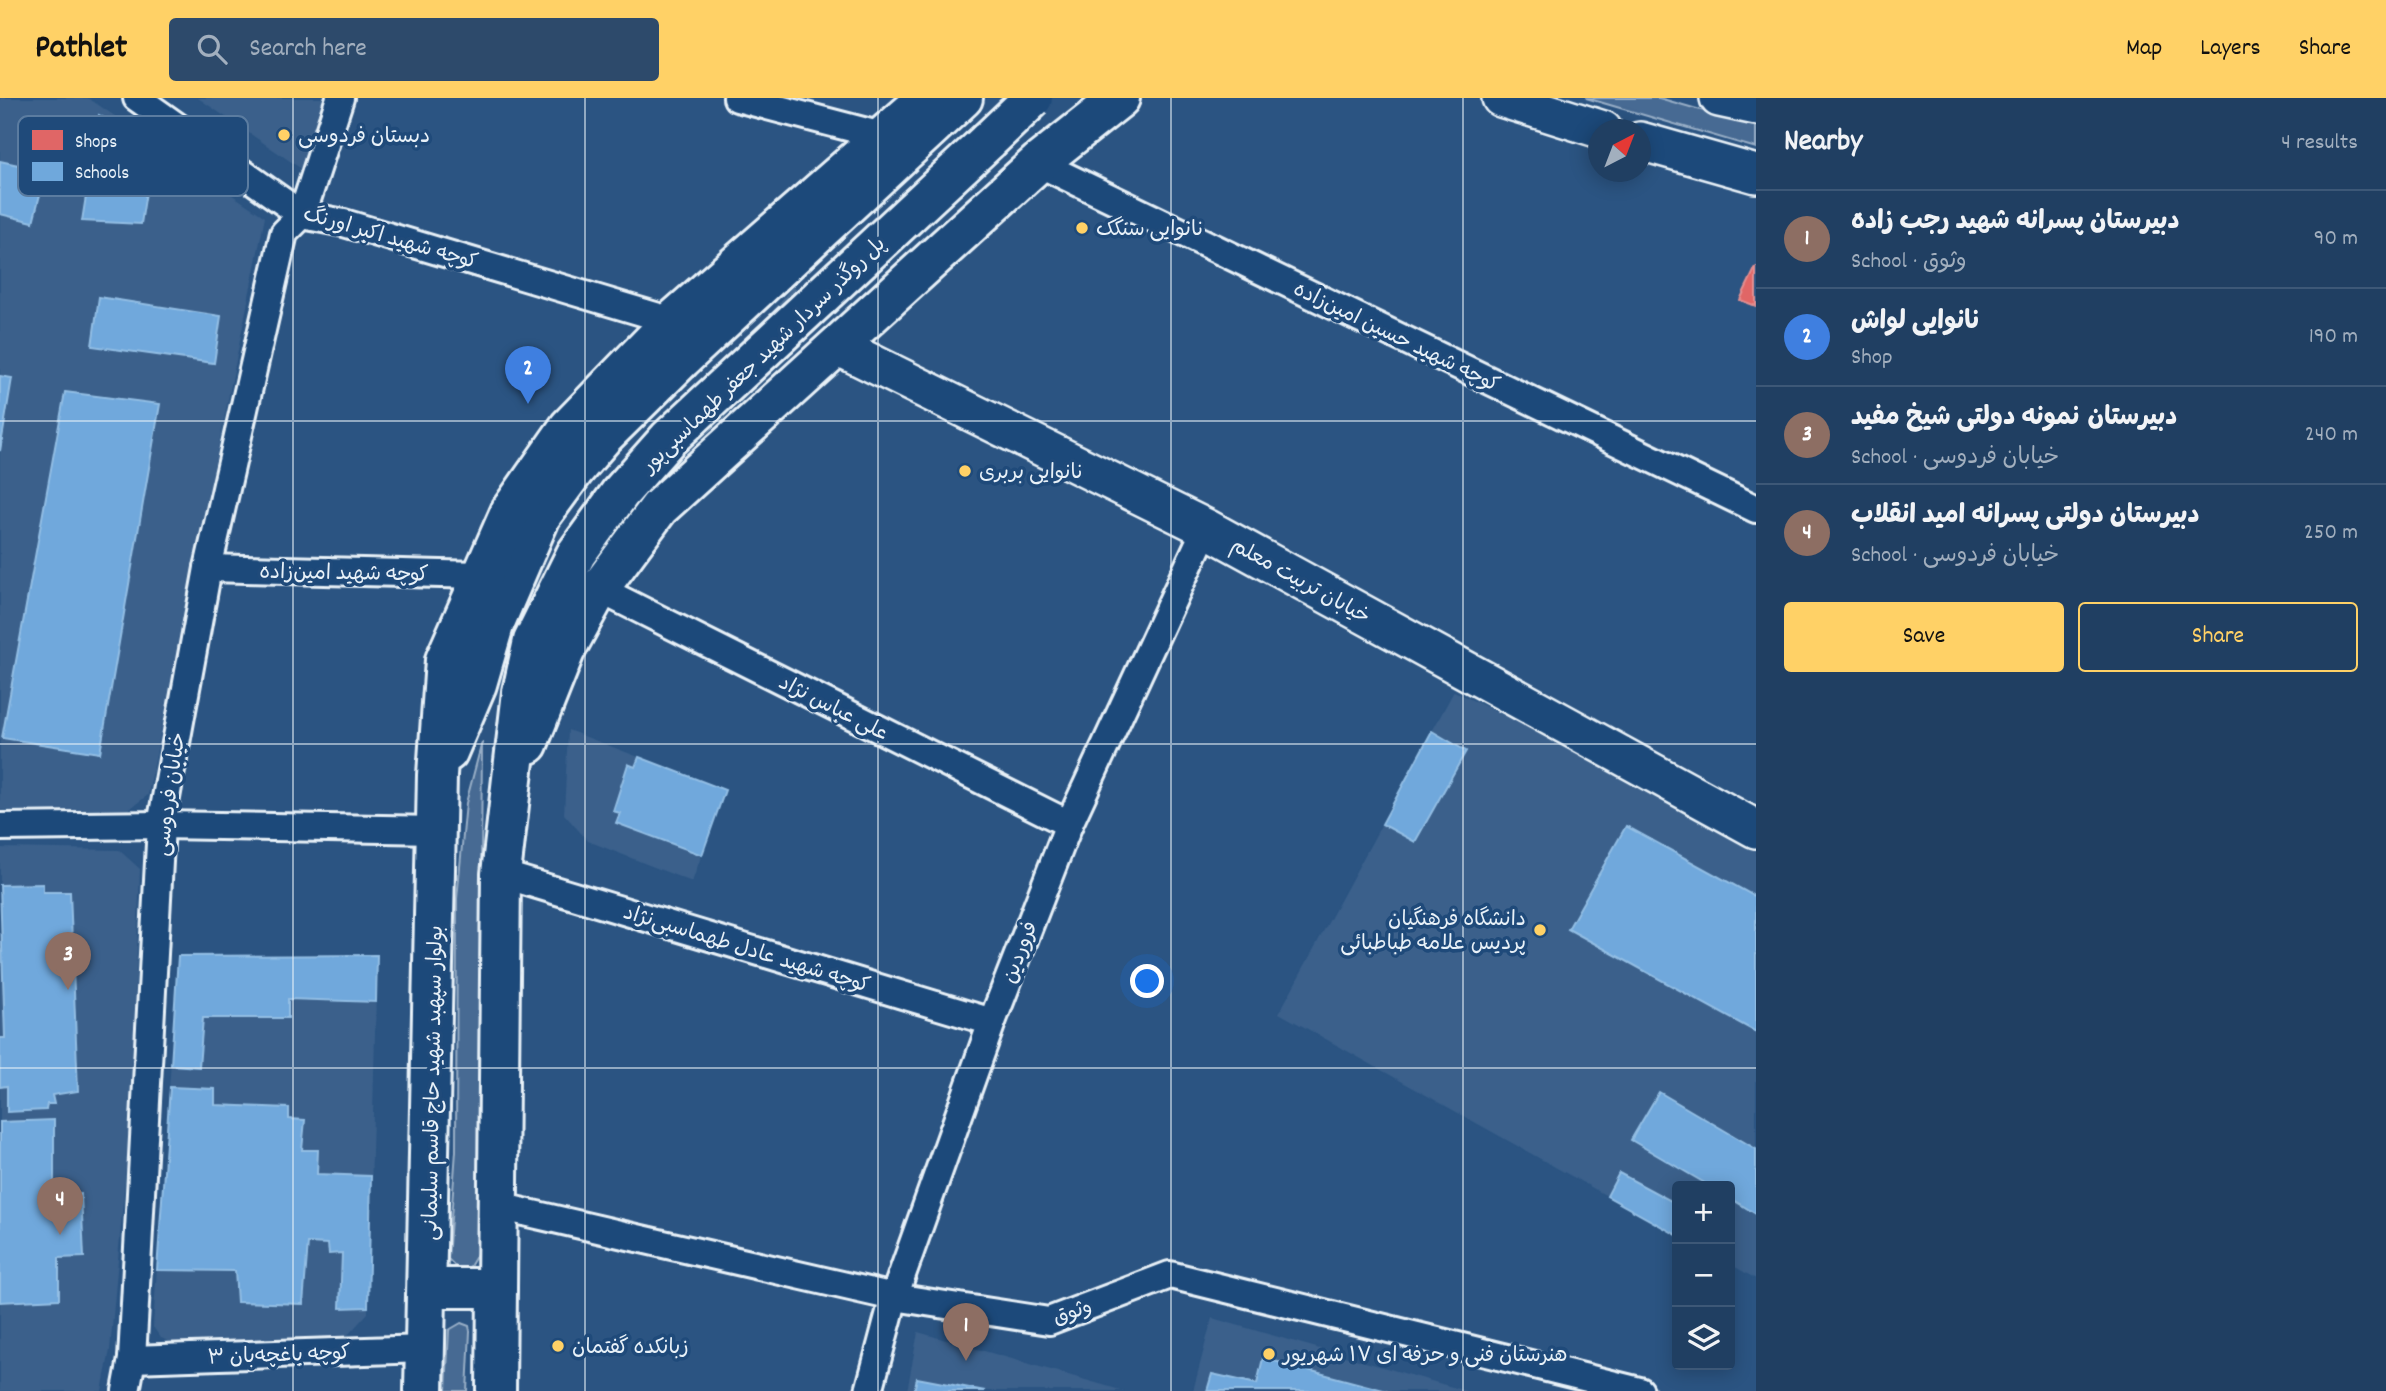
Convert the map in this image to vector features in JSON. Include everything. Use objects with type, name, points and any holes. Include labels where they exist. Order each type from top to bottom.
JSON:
[{"type":"main road","points":[[1007,98],[1031,128],[1038,163]]},
{"type":"main road","name":"پل روگذر سردار شهید جعفر طهماسبی‌پور","points":[[512,781],[522,692],[533,641],[576,554],[620,493],[668,439],[1033,98]]},
{"type":"main road","points":[[496,1391],[501,874],[512,781],[565,651],[599,589],[659,508],[1038,163],[1120,98]]},
{"type":"main road","name":"بولوار سپهبد شهید حاج قاسم سلیمانی","points":[[424,1391],[437,775],[444,660],[511,510],[569,427],[672,321],[886,137],[950,99]]},
{"type":"main road","points":[[437,775],[477,684],[494,625],[541,516],[604,436],[950,99]]},
{"type":"main road","points":[[428,1288],[497,1288]]},
{"type":"street","name":"کوچه شهید اکبر اورنگ","points":[[137,98],[162,116]]},
{"type":"street","name":"خیابان فردوسی","points":[[126,1391],[132,1359],[161,825],[208,568],[284,233],[302,215],[340,98]]},
{"type":"street","points":[[737,98],[886,137]]},
{"type":"street","points":[[1501,98],[1588,125]]},
{"type":"street","points":[[1720,98],[1756,106]]},
{"type":"street","points":[[1651,144],[1756,174]]},
{"type":"street","name":"کوچه شهید حسین امین‌زاده","points":[[1038,163],[1756,509]]},
{"type":"street","name":"کوچه شهید اکبر اورنگ","points":[[248,177],[302,215],[344,223],[672,321]]},
{"type":"street","name":"خیابان تربیت معلم","points":[[837,346],[1206,528],[1756,829]]},
{"type":"street","name":"فروردین","points":[[869,1391],[894,1297],[992,1022],[1069,824],[1206,528]]},
{"type":"street","name":"کوچه شهید امین‌زاده","points":[[208,568],[481,575]]},
{"type":"street","name":"علی عباس نژاد","points":[[599,589],[1069,824]]},
{"type":"street","points":[[0,827],[161,825],[437,830]]},
{"type":"street","name":"کوچه شهید عادل طهماسبی‌نژاد","points":[[501,874],[992,1022]]},
{"type":"street","name":"وثوق","points":[[498,1206],[894,1297],[1049,1321],[1170,1275],[1640,1391]]},
{"type":"street","name":"کوچه باغچه‌بان ۳","points":[[132,1359],[425,1349]]},
{"type":"shaded area","points":[[0,98],[88,98],[115,116],[18,116],[18,196],[234,196],[265,217],[148,795],[128,810],[0,810]]},
{"type":"shaded area","name":"دبستان فردوسی","points":[[198,98],[326,98],[306,172],[248,132],[248,116],[224,116]]},
{"type":"shaded area","points":[[1586,98],[1659,98],[1756,126],[1756,148]]},
{"type":"shaded area","name":"دانشگاه فرهنگیان پردیس علامه طباطبائی","points":[[1454,691],[1597,761],[1756,848],[1756,1279],[1735,1267],[1735,1181],[1672,1181],[1672,1232],[1279,1013]]},
{"type":"shaded area","points":[[568,730],[725,790],[692,882],[588,841],[564,814]]},
{"type":"shaded area","points":[[482,742],[478,1253],[469,1268],[459,1270],[448,1259],[456,1151],[457,899],[466,803]]},
{"type":"shaded area","points":[[0,848],[119,850],[140,869],[131,1112],[110,1350],[102,1391],[0,1391]]},
{"type":"shaded area","points":[[377,955],[368,1313],[347,1336],[172,1343],[161,1338],[153,1327],[178,956]]},
{"type":"shaded area","name":"هنرستان فنی و حرفه ای ۱۷ شهریور","points":[[1212,1318],[1466,1391],[1193,1391]]},
{"type":"shaded area","points":[[461,1323],[469,1326],[470,1331],[467,1391],[446,1391],[449,1330]]},
{"type":"shaded area","points":[[918,1332],[1124,1391],[907,1391]]},
{"type":"building: Shops","points":[[1756,267],[1756,306],[1740,300]]},
{"type":"building: Schools","points":[[0,161],[18,165],[18,196],[40,196],[33,222],[0,214]]},
{"type":"building: Schools","points":[[86,196],[145,196],[141,224],[82,221]]},
{"type":"building: Schools","points":[[99,297],[221,316],[214,363],[92,346]]},
{"type":"building: Schools","points":[[0,376],[12,378],[0,451]]},
{"type":"building: Schools","points":[[65,392],[160,404],[100,753],[2,738]]},
{"type":"building: Schools","points":[[1432,731],[1466,751],[1415,842],[1382,824]]},
{"type":"building: Schools","points":[[639,757],[725,790],[702,855],[616,823],[620,813],[613,811],[628,764],[635,767]]},
{"type":"building: Schools","points":[[1626,826],[1756,897],[1756,1032],[1568,929]]},
{"type":"building: Schools","points":[[43,884],[43,892],[70,892],[78,1091],[52,1095],[54,1104],[47,1104],[46,1110],[7,1112],[7,1086],[0,1087],[0,1038],[5,1038],[0,885]]},
{"type":"building: Schools","points":[[377,955],[376,1002],[288,999],[288,1018],[203,1018],[199,1067],[171,1065],[178,956]]},
{"type":"building: Schools","points":[[170,1087],[215,1089],[215,1105],[289,1108],[289,1119],[305,1120],[302,1150],[318,1150],[317,1174],[371,1176],[368,1307],[340,1308],[342,1253],[329,1254],[328,1244],[308,1243],[303,1304],[237,1302],[235,1271],[157,1270]]},
{"type":"building: Schools","points":[[1659,1092],[1756,1149],[1756,1214],[1735,1201],[1735,1181],[1701,1181],[1631,1140]]},
{"type":"building: Schools","points":[[54,1120],[54,1195],[81,1194],[84,1257],[59,1258],[59,1299],[0,1302],[0,1122]]},
{"type":"building: Schools","points":[[1619,1173],[1672,1201],[1672,1232],[1607,1196]]},
{"type":"building: Schools","points":[[1263,1358],[1387,1391],[1207,1391],[1212,1374],[1257,1384]]},
{"type":"building: Schools","points":[[917,1378],[985,1391],[914,1391]]},
{"type":"tunnel","points":[[736,266],[837,346]]},
{"type":"place","name":"دبستان فردوسی","points":[[284,135]]},
{"type":"place","name":"نانوایی سنگک","points":[[1082,228]]},
{"type":"place","name":"نانوایی لواش","points":[[528,404]]},
{"type":"place","name":"نانوایی بربری","points":[[965,471]]},
{"type":"place","name":"دانشگاه فرهنگیان پردیس علامه طباطبائی","points":[[1540,930]]},
{"type":"place","name":"دبیرستان نمونه دولتی شیخ مفید","points":[[68,990]]},
{"type":"place","name":"دبیرستان دولتی پسرانه امید انقلاب","points":[[60,1235]]},
{"type":"place","name":"زبانکده گفتمان","points":[[558,1346]]},
{"type":"place","name":"هنرستان فنی و حرفه ای ۱۷ شهریور","points":[[1269,1354]]},
{"type":"place","name":"دبیرستان پسرانه شهید رجب زاده","points":[[966,1361]]}]
